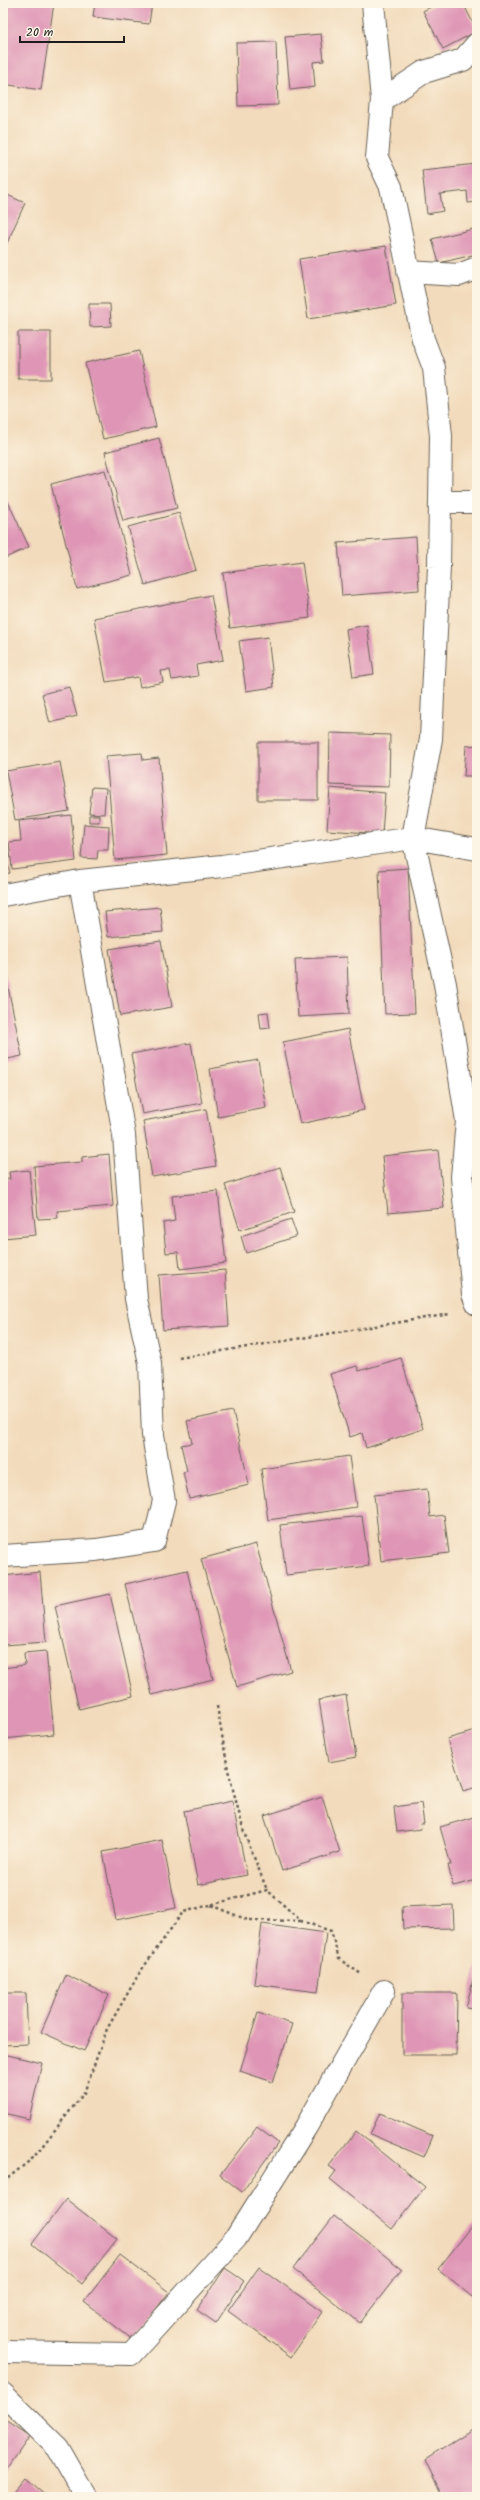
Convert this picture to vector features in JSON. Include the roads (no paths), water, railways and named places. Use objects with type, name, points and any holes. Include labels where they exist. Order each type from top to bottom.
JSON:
[{"type":"street","points":[[373,3],[382,100],[377,158],[391,187],[423,339],[434,368],[441,436],[440,502],[430,740],[413,838],[445,984],[467,1121],[462,1177],[473,1294],[477,1304]]},
{"type":"street","points":[[382,100],[424,72],[463,60],[477,44]]},
{"type":"street","points":[[408,272],[459,275],[477,268]]},
{"type":"street","points":[[440,502],[477,502]]},
{"type":"street","points":[[3,895],[80,881],[222,866],[413,838],[477,849]]},
{"type":"street","points":[[3,1556],[96,1550],[154,1542],[164,1501],[153,1435],[150,1363],[136,1300],[124,1135],[80,881]]},
{"type":"street","points":[[3,2352],[131,2354],[236,2238],[306,2127],[384,1991]]},
{"type":"street","points":[[3,2394],[58,2448],[86,2497]]}]
